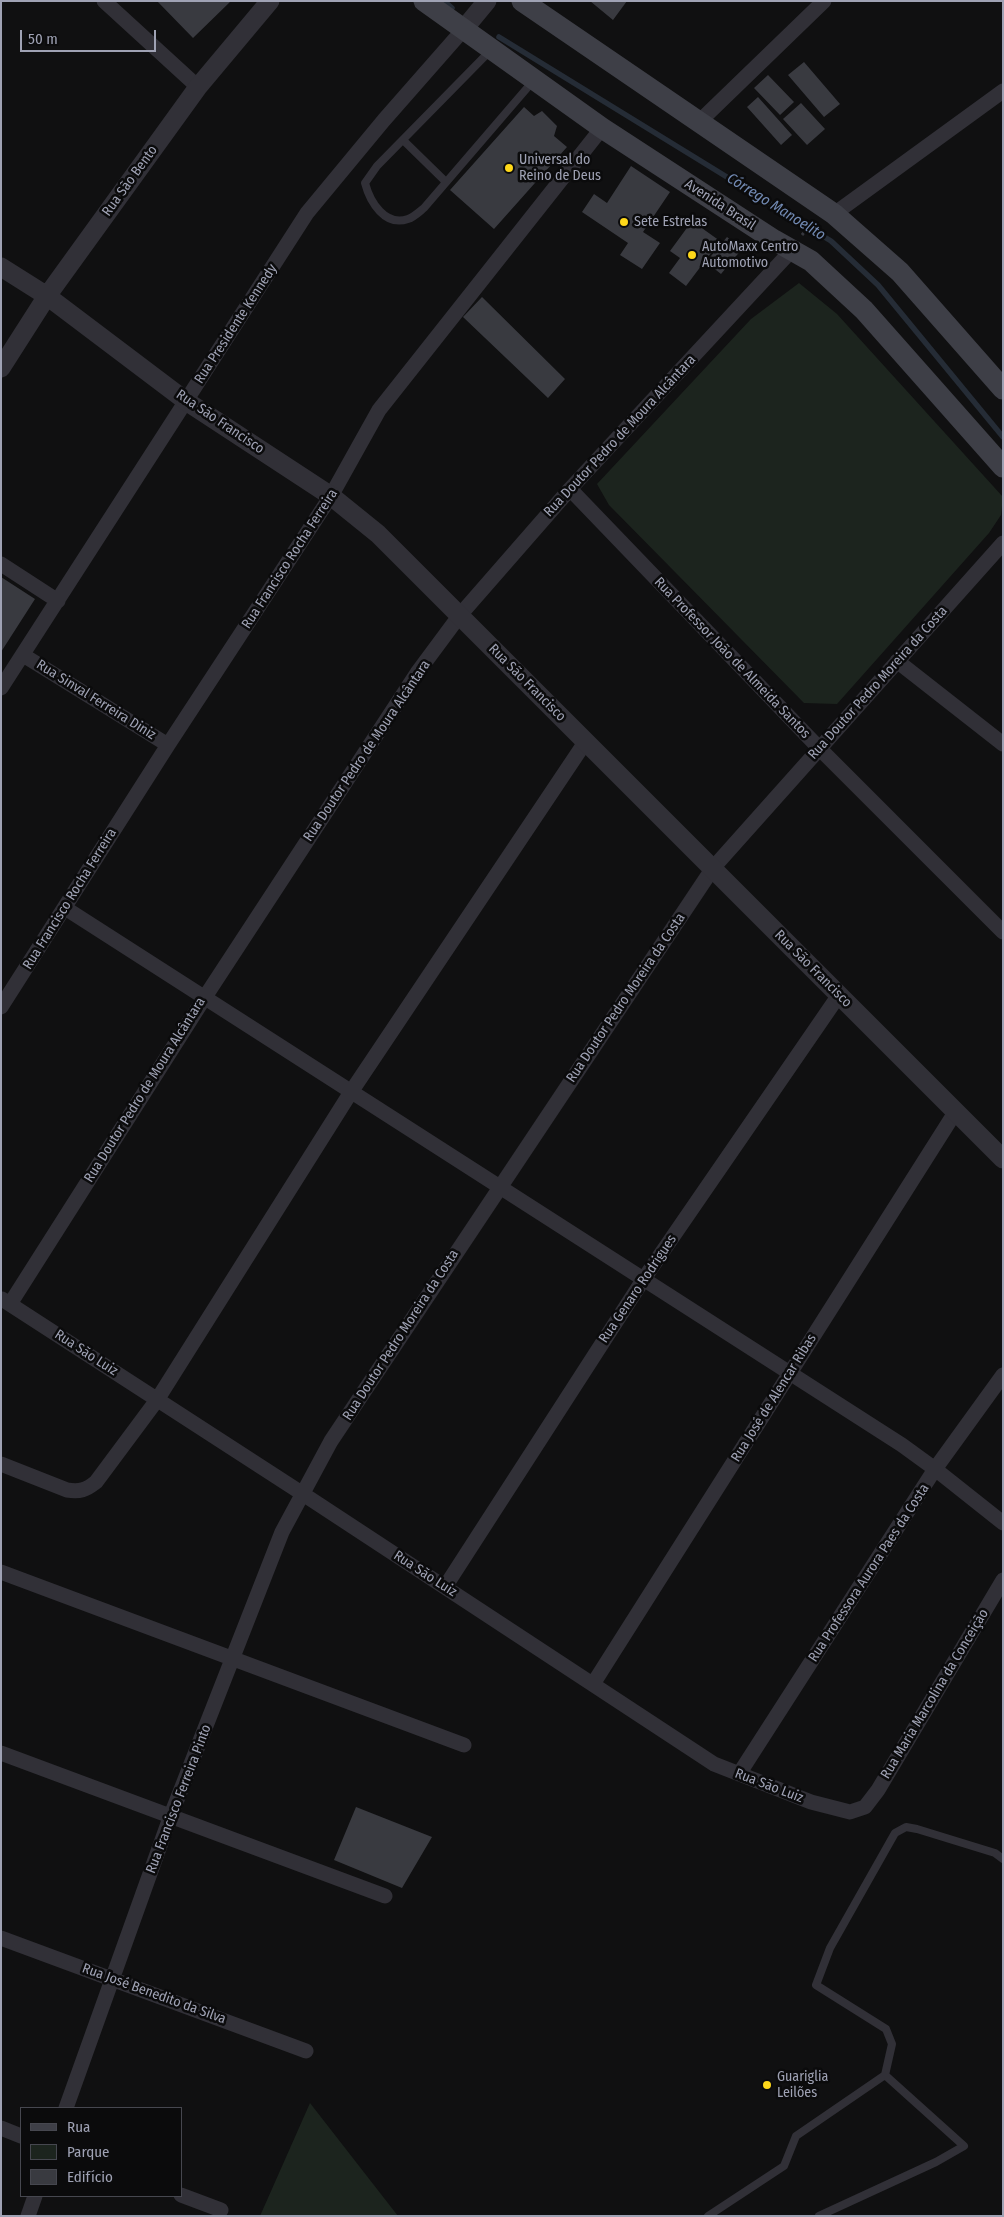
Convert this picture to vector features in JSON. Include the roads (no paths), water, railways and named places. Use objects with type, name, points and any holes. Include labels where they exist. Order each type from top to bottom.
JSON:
[{"type":"main road","name":"Avenida Brasil","points":[[424,1],[602,128],[797,243],[811,261],[864,310],[1003,467]]},
{"type":"main road","points":[[522,1],[834,214],[900,272],[1001,383]]},
{"type":"street","points":[[104,1],[198,87]]},
{"type":"street","name":"Rua São Bento","points":[[1,368],[47,296],[198,87],[270,1]]},
{"type":"street","points":[[463,30],[487,1]]},
{"type":"street","points":[[699,122],[824,1]]},
{"type":"street","name":"Rua Presidente Kennedy","points":[[1,688],[307,213],[384,120],[463,30]]},
{"type":"street","points":[[834,214],[1001,97]]},
{"type":"street","name":"Rua Francisco Rocha Ferreira","points":[[2,1003],[331,496],[379,410],[602,128]]},
{"type":"street","name":"Rua Doutor Pedro de Moura Alcântara","points":[[5,1301],[417,673],[460,615],[570,489],[797,243]]},
{"type":"street","name":"Rua São Francisco","points":[[1,268],[47,296],[186,401],[331,496],[378,534],[1003,1158]]},
{"type":"street","name":"Rua Professor João de Almeida Santos","points":[[570,489],[820,749],[1003,932]]},
{"type":"street","name":"Rua Doutor Pedro Moreira da Costa","points":[[303,1494],[331,1441],[713,868],[1003,543]]},
{"type":"street","points":[[1,564],[58,601]]},
{"type":"street","name":"Rua Sinval Ferreira Diniz","points":[[23,655],[168,745]]},
{"type":"street","points":[[897,662],[1003,744]]},
{"type":"street","points":[[1,1464],[67,1490],[78,1492],[88,1489],[96,1482],[157,1400],[351,1092],[586,741]]},
{"type":"street","points":[[65,908],[936,1469],[1003,1523]]},
{"type":"street","name":"Rua Genaro Rodrigues","points":[[445,1588],[643,1280],[839,995]]},
{"type":"street","name":"Rua José de Alencar Ribas","points":[[593,1684],[956,1111]]},
{"type":"street","name":"Rua São Luiz","points":[[5,1301],[714,1764],[811,1802],[850,1812],[865,1807]]},
{"type":"street","name":"Rua Professora Aurora Paes da Costa","points":[[739,1774],[936,1469],[1003,1375]]},
{"type":"street","name":"Rua Francisco Ferreira Pinto","points":[[66,2107],[171,1816],[282,1532],[303,1494]]},
{"type":"street","points":[[1,1572],[464,1745]]},
{"type":"street","name":"Rua Maria Marcolina da Conceição","points":[[865,1807],[878,1790],[1003,1580]]},
{"type":"street","points":[[1,1752],[384,1896]]},
{"type":"street","name":"Rua José Benedito da Silva","points":[[1,1938],[306,2051]]},
{"type":"street","points":[[1,2128],[20,2136]]},
{"type":"street","points":[[182,2195],[221,2210]]},
{"type":"street","points":[[28,2216],[35,2197]]},
{"type":"lane","points":[[491,50],[377,166],[365,183],[374,204],[386,217],[399,221],[410,219],[424,208],[534,80]]},
{"type":"lane","points":[[403,140],[446,182]]},
{"type":"lane","points":[[708,2216],[784,2166],[796,2136],[885,2075],[892,2044],[886,2029],[816,1985],[830,1948],[895,1832],[906,1827],[917,1829],[995,1852],[1003,1859]]},
{"type":"lane","points":[[819,2216],[936,2162],[964,2146],[885,2075]]},
{"type":"waterway","name":"Córrego Manoelito","points":[[444,1],[452,8]]},
{"type":"waterway","name":"Córrego Manoelito","points":[[499,37],[831,241],[878,285],[1003,437]]},
{"type":"place","name":"Universal do Reino de Deus","points":[[509,168]]},
{"type":"place","name":"Sete Estrelas","points":[[624,222]]},
{"type":"place","name":"AutoMaxx Centro Automotivo","points":[[692,255]]},
{"type":"place","name":"Guariglia Leilões","points":[[767,2085]]}]
